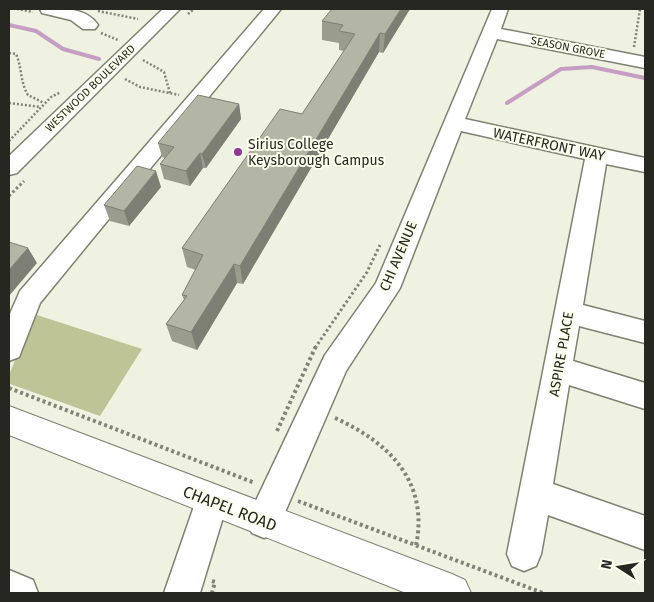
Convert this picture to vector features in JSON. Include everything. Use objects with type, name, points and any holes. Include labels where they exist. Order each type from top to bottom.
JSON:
[{"type":"main road","name":"CHAPEL ROAD","points":[[9,420],[212,501],[452,593]]},
{"type":"street","points":[[48,9],[92,18]]},
{"type":"street","name":"WESTWOOD BOULEVARD","points":[[9,168],[172,9]]},
{"type":"street","points":[[9,349],[29,298],[273,9]]},
{"type":"street","name":"CHI AVENUE","points":[[264,521],[335,364],[387,288],[452,123],[500,9]]},
{"type":"street","name":"SEASON GROVE","points":[[490,32],[645,62]]},
{"type":"street","name":"WATERFRONT WAY","points":[[452,123],[645,165]]},
{"type":"street","name":"ASPIRE PLACE","points":[[524,554],[597,155]]},
{"type":"street","points":[[568,312],[645,332]]},
{"type":"street","points":[[558,369],[645,396]]},
{"type":"street","points":[[535,494],[645,533]]},
{"type":"street","points":[[182,593],[212,501]]},
{"type":"street","points":[[9,588],[20,593]]},
{"type":"path","points":[[92,18],[138,19]]},
{"type":"path","points":[[9,53],[16,54],[20,60],[21,77],[29,96],[34,101],[45,103]]},
{"type":"path","points":[[143,60],[164,72],[170,93]]},
{"type":"path","points":[[125,79],[140,87],[185,96]]},
{"type":"path","points":[[9,103],[41,107]]},
{"type":"path","points":[[273,440],[311,354],[367,272],[382,242]]},
{"type":"path","points":[[328,415],[364,431],[381,444],[410,480],[418,503],[420,522],[416,546]]},
{"type":"path","points":[[254,483],[258,474]]},
{"type":"green space","points":[[34,314],[142,349],[100,416],[10,384],[9,375]]},
{"type":"building","points":[[332,9],[401,9],[385,34],[380,33],[240,266],[234,264],[191,332],[166,324],[187,296],[182,295],[203,255],[182,248],[280,109],[302,114],[355,34],[339,31],[343,25],[322,21]]},
{"type":"building","points":[[198,95],[239,104],[202,154],[200,153],[186,171],[160,164],[174,147],[158,143]]},
{"type":"building","points":[[137,166],[156,171],[124,211],[104,205]]},
{"type":"building","points":[[9,242],[28,248],[9,270]]},
{"type":"waterway","points":[[9,25],[36,31],[63,49],[99,59]]},
{"type":"waterway","points":[[507,103],[561,69],[592,67],[645,78]]},
{"type":"place","name":"Sirius College Keysborough Campus","points":[[238,152]]}]
